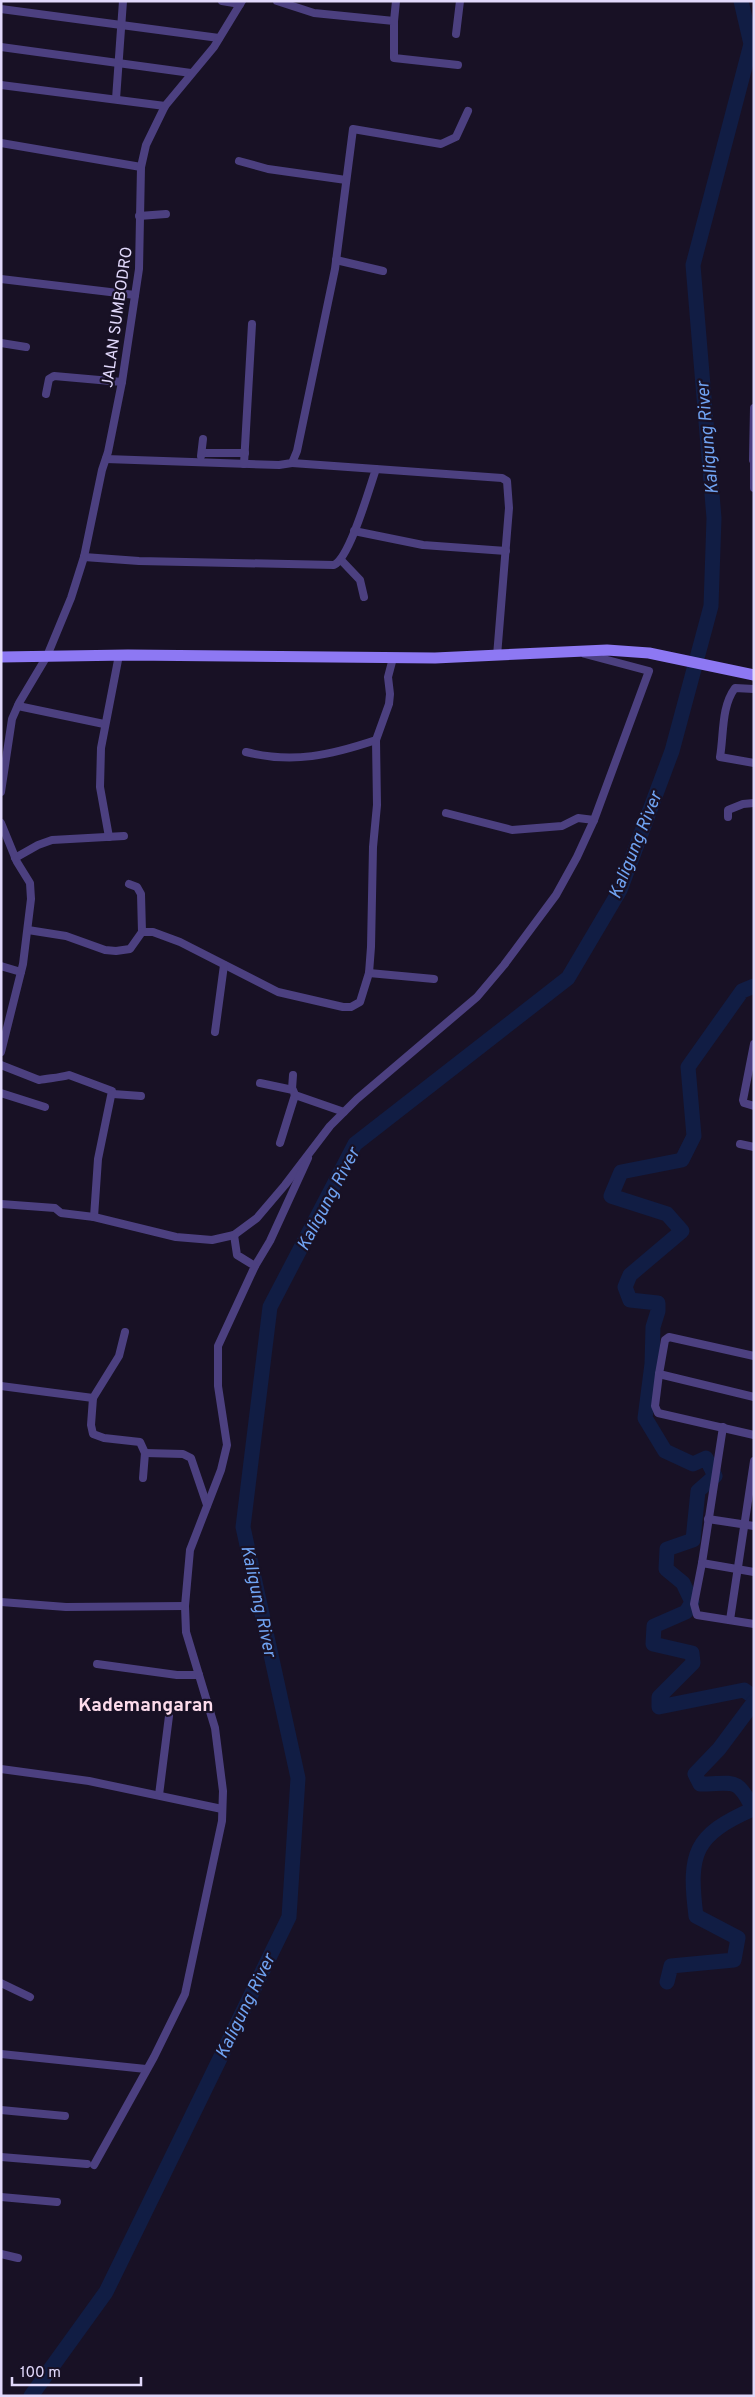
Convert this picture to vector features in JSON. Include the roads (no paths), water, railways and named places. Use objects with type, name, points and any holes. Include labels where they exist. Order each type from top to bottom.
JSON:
[{"type":"main road","points":[[1,657],[44,659],[119,656],[393,658],[497,656],[607,650],[660,656],[731,672],[754,675]]},
{"type":"street","points":[[116,99],[124,1]]},
{"type":"street","points":[[222,1],[241,2]]},
{"type":"street","points":[[277,1],[314,13],[394,21]]},
{"type":"street","points":[[396,1],[394,58],[458,65]]},
{"type":"street","points":[[456,34],[460,1]]},
{"type":"street","name":"JALAN SUMBODRO","points":[[1,792],[8,738],[18,706],[44,659],[72,598],[84,557],[106,459],[122,382],[139,269],[142,167],[146,144],[165,106],[219,38],[241,2]]},
{"type":"street","points":[[1,9],[219,38]]},
{"type":"street","points":[[1,47],[191,73]]},
{"type":"street","points":[[1,85],[165,106]]},
{"type":"street","points":[[292,463],[297,451],[336,260],[353,129],[441,144],[448,143],[456,137],[468,111]]},
{"type":"street","points":[[1,143],[142,167]]},
{"type":"street","points":[[239,161],[268,169],[346,180]]},
{"type":"street","points":[[140,216],[166,214]]},
{"type":"street","points":[[336,260],[383,272]]},
{"type":"street","points":[[1,279],[135,295]]},
{"type":"street","points":[[244,464],[252,324]]},
{"type":"street","points":[[1,343],[26,347]]},
{"type":"street","points":[[46,394],[49,379],[54,376],[122,382]]},
{"type":"street","points":[[754,408],[754,488]]},
{"type":"street","points":[[201,463],[203,439]]},
{"type":"street","points":[[202,452],[245,452]]},
{"type":"street","points":[[106,459],[279,465],[292,463],[505,480],[510,493],[497,656]]},
{"type":"street","points":[[84,557],[139,561],[334,565],[341,560],[354,531],[376,469]]},
{"type":"street","points":[[354,531],[423,545],[506,551]]},
{"type":"street","points":[[341,560],[360,580],[364,597]]},
{"type":"street","points":[[1,1204],[36,1205],[55,1208],[61,1213],[94,1217],[176,1236],[212,1240],[234,1235],[256,1218],[344,1112],[477,997],[556,895],[577,857],[594,820],[649,671],[578,652]]},
{"type":"street","points":[[109,837],[100,787],[101,748],[104,724],[119,656]]},
{"type":"street","points":[[142,932],[153,932],[180,942],[278,992],[342,1007],[351,1007],[360,1002],[369,973],[373,847],[377,805],[376,740],[389,704],[388,677],[393,658]]},
{"type":"street","points":[[754,689],[735,688],[730,695],[725,708],[720,757],[754,763]]},
{"type":"street","points":[[18,706],[104,724]]},
{"type":"street","points":[[246,752],[296,758],[313,758],[376,740]]},
{"type":"street","points":[[728,817],[728,810],[731,808],[754,803]]},
{"type":"street","points":[[446,813],[512,830],[562,826],[578,818],[594,820]]},
{"type":"street","points":[[1,823],[21,854],[30,883],[33,931],[1,1052]]},
{"type":"street","points":[[21,854],[52,840],[124,836]]},
{"type":"street","points":[[33,931],[66,936],[116,951],[130,949],[142,932],[141,894],[137,887],[129,884]]},
{"type":"street","points":[[215,1032],[224,965]]},
{"type":"street","points":[[1,966],[21,972]]},
{"type":"street","points":[[369,973],[434,979]]},
{"type":"street","points":[[754,1044],[752,1064],[743,1100],[744,1103],[754,1106]]},
{"type":"street","points":[[4,1066],[41,1080],[47,1077],[60,1078],[69,1075],[104,1086],[112,1091],[113,1094],[141,1096]]},
{"type":"street","points":[[280,1143],[293,1092],[293,1075]]},
{"type":"street","points":[[260,1083],[293,1092],[344,1112]]},
{"type":"street","points":[[1,1093],[45,1107]]},
{"type":"street","points":[[94,1217],[99,1153],[113,1094]]},
{"type":"street","points":[[740,1144],[754,1147]]},
{"type":"street","points":[[1,2156],[90,2165],[146,2069],[185,1994],[222,1809],[223,1791],[215,1728],[186,1632],[184,1606],[188,1559],[221,1470],[227,1445],[218,1386],[218,1346],[255,1266],[270,1241],[305,1168],[310,1152]]},
{"type":"street","points":[[234,1235],[237,1255],[255,1266]]},
{"type":"street","points":[[125,1332],[119,1356],[93,1398],[91,1425],[93,1434],[104,1438],[136,1440],[142,1445],[145,1453],[143,1478]]},
{"type":"street","points":[[754,1356],[669,1337],[664,1340],[655,1406],[658,1413],[663,1416],[754,1435]]},
{"type":"street","points":[[659,1374],[754,1396]]},
{"type":"street","points":[[1,1386],[93,1398]]},
{"type":"street","points":[[723,1427],[694,1604],[695,1612],[699,1617],[754,1624]]},
{"type":"street","points":[[145,1453],[183,1454],[191,1458],[207,1504]]},
{"type":"street","points":[[730,1620],[754,1461]]},
{"type":"street","points":[[708,1519],[754,1526]]},
{"type":"street","points":[[702,1563],[754,1572]]},
{"type":"street","points":[[1,1602],[66,1607],[184,1606]]},
{"type":"street","points":[[97,1664],[177,1675],[199,1675]]},
{"type":"street","points":[[159,1794],[169,1716]]},
{"type":"street","points":[[1,1769],[89,1781],[159,1794],[222,1809]]},
{"type":"street","points":[[1,1983],[30,1997]]},
{"type":"street","points":[[1,2054],[146,2069]]},
{"type":"street","points":[[1,2110],[65,2116]]},
{"type":"street","points":[[1,2197],[57,2202]]},
{"type":"street","points":[[1,2254],[18,2258]]},
{"type":"waterway","name":"Kaligung River","points":[[31,2396],[106,2292],[289,1917],[298,1778],[243,1527],[270,1307],[355,1144],[568,978],[620,890],[672,751],[711,606],[714,518],[693,265],[751,44],[741,1]]},
{"type":"waterway","points":[[754,986],[742,991],[688,1067],[694,1136],[682,1160],[621,1172],[611,1196],[667,1214],[682,1231],[630,1275],[625,1287],[630,1300],[658,1303],[658,1311],[653,1327],[652,1364],[645,1418],[665,1451],[693,1464],[706,1458],[715,1476],[698,1491],[693,1540],[667,1549],[666,1569],[683,1583],[692,1602],[686,1612],[654,1626],[653,1644],[692,1653],[693,1663],[659,1697],[659,1707],[744,1690],[754,1697]]},
{"type":"waterway","points":[[667,1982],[671,1966],[734,1960],[738,1938],[696,1916],[693,1876],[699,1849],[707,1838],[733,1818],[753,1809],[748,1798],[738,1787],[727,1783],[700,1784],[695,1774],[719,1749],[754,1702]]},
{"type":"district","name":"Kademangaran","points":[[146,1704]]}]
